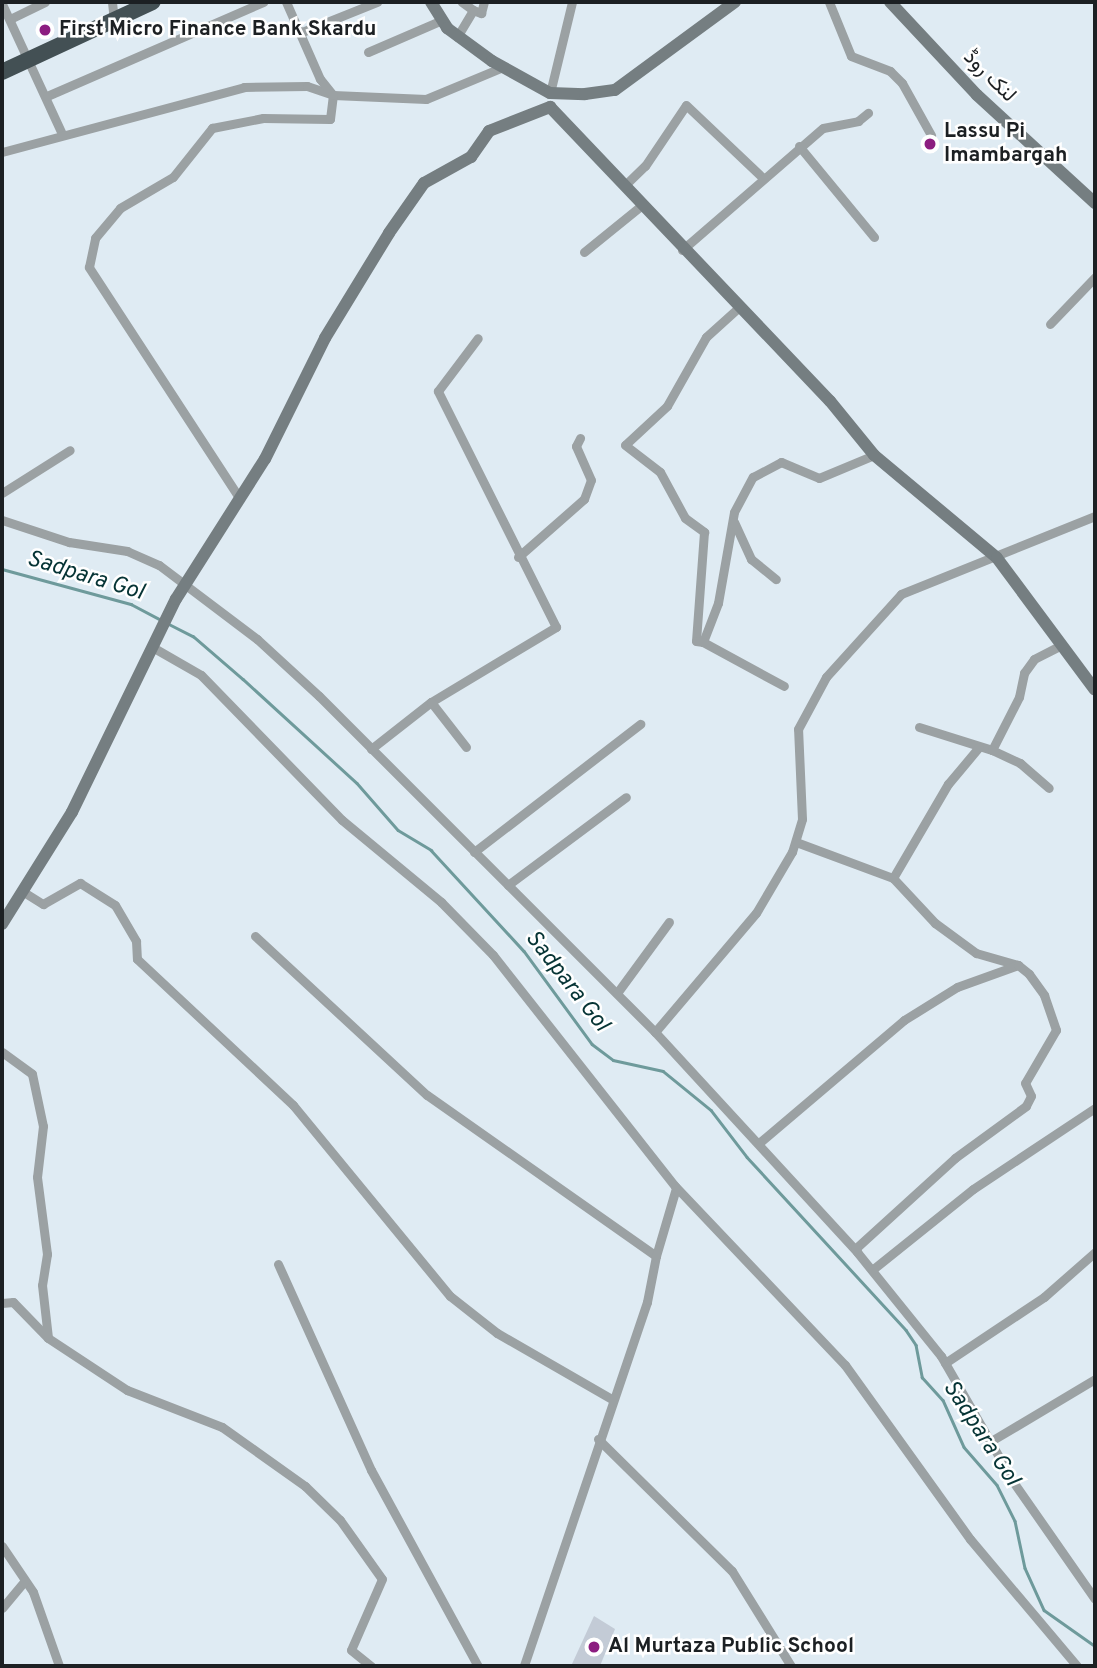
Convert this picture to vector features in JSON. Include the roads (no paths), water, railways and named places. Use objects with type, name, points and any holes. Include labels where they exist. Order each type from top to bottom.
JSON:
[{"type":"highway","points":[[2,72],[153,2]]},
{"type":"main road","points":[[431,2],[457,37],[550,93],[615,90],[735,2]]},
{"type":"main road","name":"لنک روڈ","points":[[890,2],[977,95],[1095,203]]},
{"type":"main road","points":[[550,93],[550,107],[737,309],[830,401],[874,455],[997,558],[1095,690]]},
{"type":"main road","points":[[2,924],[72,812],[176,599],[188,587],[240,499],[325,338],[415,194],[471,157],[489,131],[550,107]]},
{"type":"street","points":[[10,19],[44,2]]},
{"type":"street","points":[[112,2],[114,20]]},
{"type":"street","points":[[47,96],[263,2]]},
{"type":"street","points":[[286,2],[302,32],[320,79],[334,95]]},
{"type":"street","points":[[302,32],[377,2]]},
{"type":"street","points":[[462,2],[481,13],[484,2]]},
{"type":"street","points":[[550,93],[572,2]]},
{"type":"street","points":[[829,2],[851,56],[890,71],[902,83],[931,135]]},
{"type":"street","points":[[2,4],[47,96],[62,134]]},
{"type":"street","points":[[457,37],[473,10]]},
{"type":"street","points":[[368,52],[442,20]]},
{"type":"street","points":[[2,152],[244,87],[307,86],[334,95],[426,99],[503,67]]},
{"type":"street","points":[[240,499],[100,292],[89,267],[95,238],[120,208],[173,177],[212,128],[262,118],[330,119],[334,95]]},
{"type":"street","points":[[624,186],[686,105],[762,177]]},
{"type":"street","points":[[682,250],[762,177],[823,128],[858,121],[868,113]]},
{"type":"street","points":[[799,146],[874,237]]},
{"type":"street","points":[[584,252],[642,205]]},
{"type":"street","points":[[1050,324],[1095,277]]},
{"type":"street","points":[[737,309],[698,348],[667,406],[625,445],[660,472],[685,517],[704,532],[692,635],[784,686]]},
{"type":"street","points":[[371,749],[431,702],[556,627],[518,556],[438,391],[478,338]]},
{"type":"street","points":[[518,556],[584,499],[591,480],[576,446],[580,438]]},
{"type":"street","points":[[2,493],[70,450]]},
{"type":"street","points":[[703,642],[718,603],[733,520],[747,485],[776,463],[819,478],[874,455]]},
{"type":"street","points":[[655,1032],[756,913],[796,842],[802,819],[798,729],[815,692],[901,594],[997,558],[1095,516]]},
{"type":"street","points":[[2,520],[69,542],[127,551],[188,587],[257,639],[371,749],[655,1032],[855,1249],[945,1363],[1014,1483],[1095,1599]]},
{"type":"street","points":[[733,520],[751,559],[776,579]]},
{"type":"street","points":[[154,645],[201,675],[342,820],[441,902],[493,955],[676,1188],[845,1365],[970,1539],[1077,1666]]},
{"type":"street","points":[[992,750],[1019,697],[1024,673],[1034,659],[1061,645]]},
{"type":"street","points":[[431,702],[466,747]]},
{"type":"street","points":[[474,852],[640,724]]},
{"type":"street","points":[[919,727],[992,750],[1020,763],[1049,788]]},
{"type":"street","points":[[893,878],[948,784],[979,747]]},
{"type":"street","points":[[508,885],[626,797]]},
{"type":"street","points":[[796,842],[893,878],[935,923],[976,953],[1018,965],[1044,995],[1056,1030],[1025,1083],[1031,1096],[1026,1106],[955,1158],[855,1249]]},
{"type":"street","points":[[22,891],[43,904],[80,883],[115,905],[136,941],[137,958],[293,1105],[450,1296],[496,1333],[612,1399]]},
{"type":"street","points":[[617,993],[669,922]]},
{"type":"street","points":[[255,936],[427,1095],[656,1256]]},
{"type":"street","points":[[759,1143],[904,1020],[957,987],[1018,965]]},
{"type":"street","points":[[2,1052],[32,1074],[43,1126],[37,1177],[48,1338]]},
{"type":"street","points":[[872,1270],[973,1189],[1095,1108]]},
{"type":"street","points":[[524,1666],[598,1439],[648,1302],[656,1256],[676,1188]]},
{"type":"street","points":[[945,1363],[1044,1297],[1095,1252]]},
{"type":"street","points":[[278,1264],[371,1470],[478,1666]]},
{"type":"street","points":[[2,1303],[13,1303],[48,1338],[127,1390],[222,1427],[305,1486],[340,1520],[382,1579],[351,1650],[371,1666]]},
{"type":"street","points":[[991,1441],[1095,1379]]},
{"type":"street","points":[[598,1439],[732,1571],[791,1666]]},
{"type":"street","points":[[2,1546],[25,1581],[59,1666]]},
{"type":"street","points":[[2,1608],[25,1581]]},
{"type":"waterway","name":"Sadpara Gol","points":[[2,569],[131,604],[161,620]]},
{"type":"waterway","name":"Sadpara Gol","points":[[167,623],[193,636],[357,783],[398,830],[431,850],[524,951],[592,1044],[613,1060],[663,1071],[711,1110],[747,1157],[906,1330],[916,1345],[922,1377],[943,1400],[964,1447],[997,1485],[1015,1521],[1025,1568],[1044,1610],[1095,1646]]},
{"type":"place","name":"First Micro Finance Bank Skardu","points":[[45,30]]},
{"type":"place","name":"Lassu Pi Imambargah","points":[[930,144]]},
{"type":"place","name":"Al Murtaza Public School","points":[[594,1647]]}]
